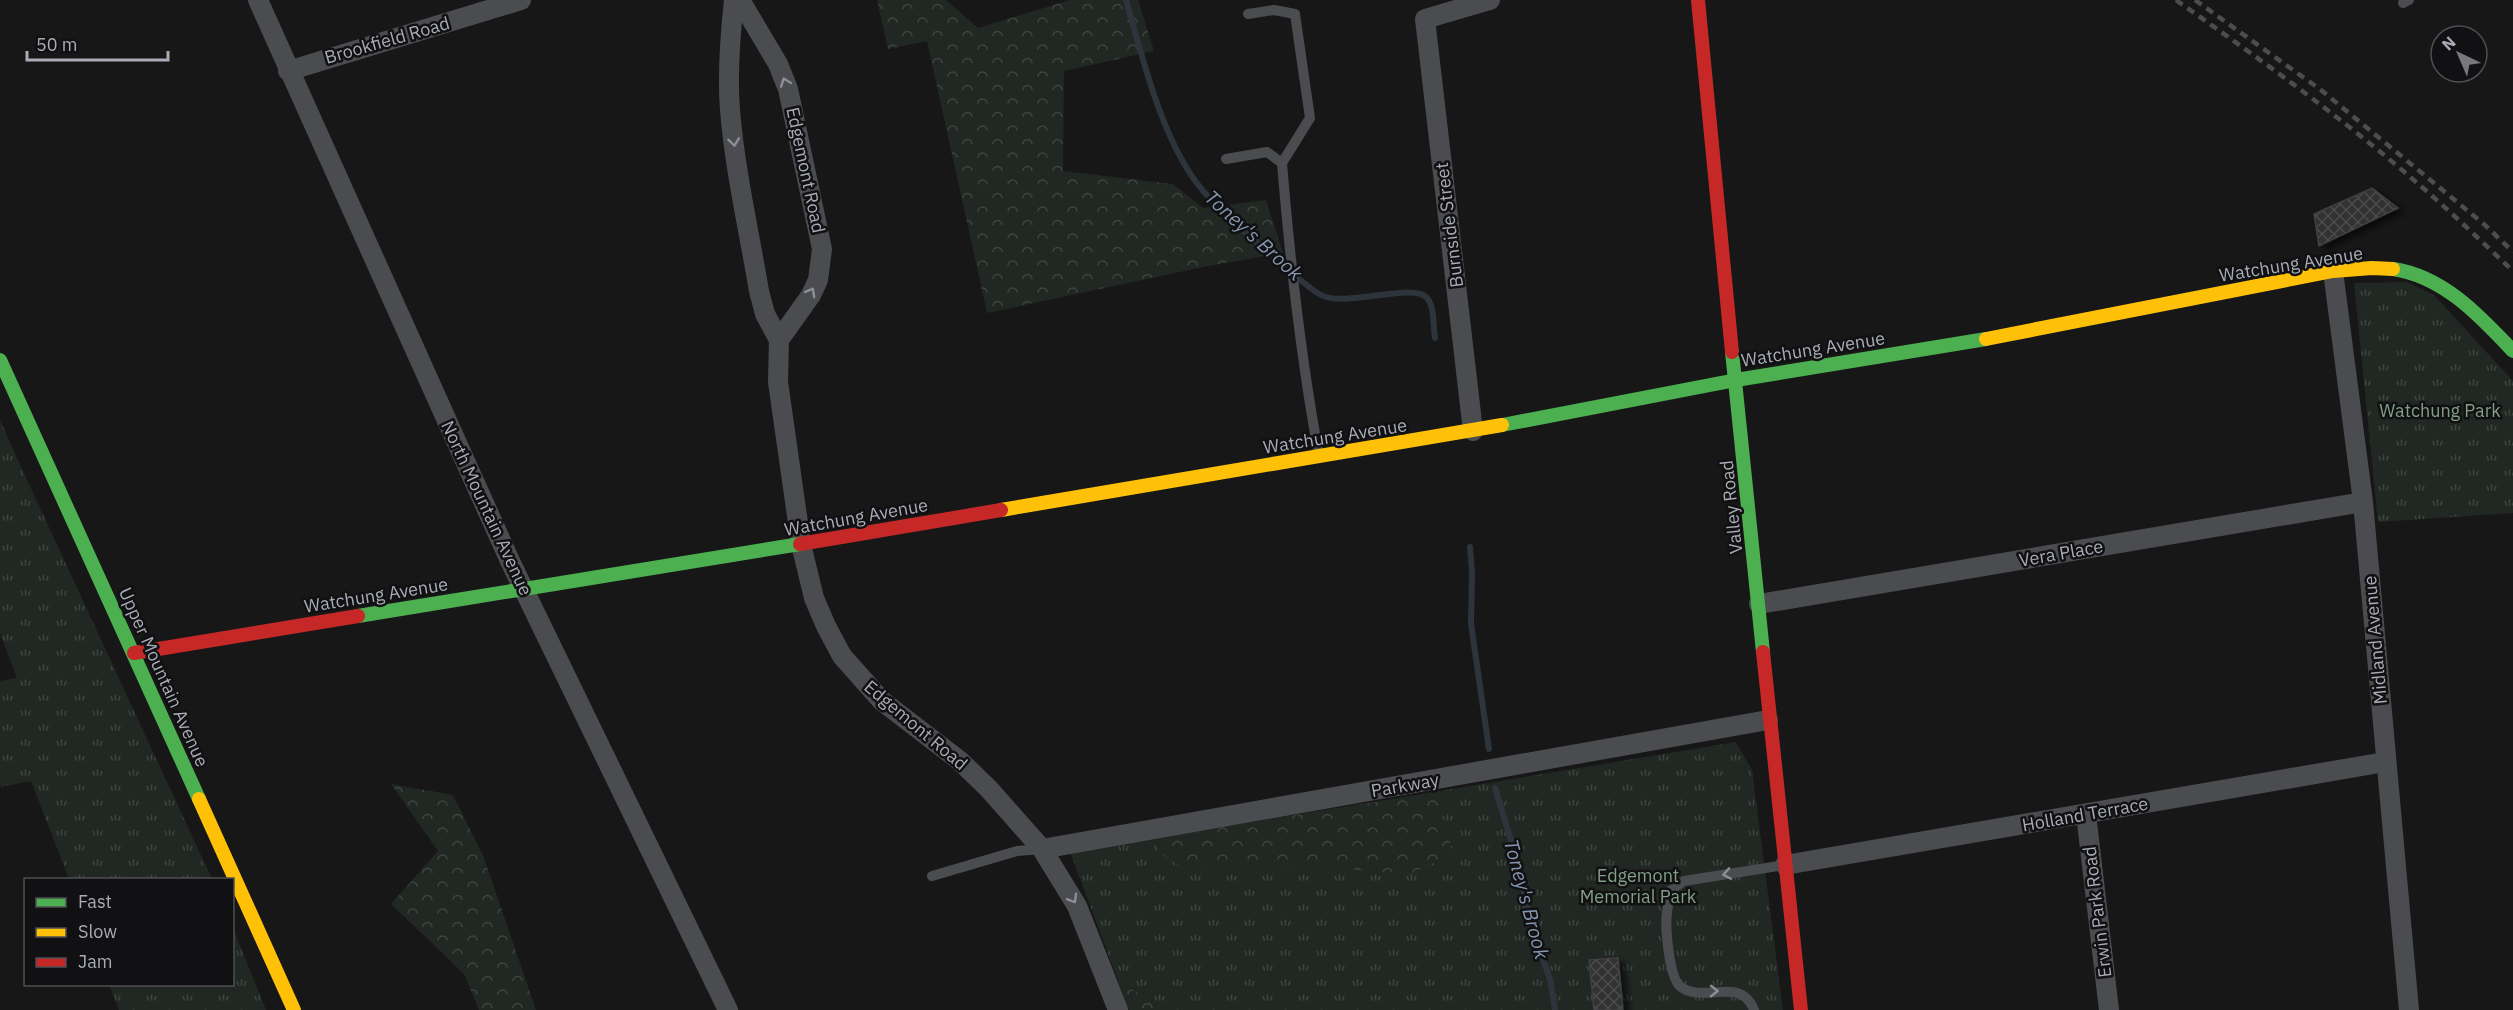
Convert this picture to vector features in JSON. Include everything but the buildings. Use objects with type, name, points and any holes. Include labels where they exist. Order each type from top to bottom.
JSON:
[{"type":"street","name":"North Mountain Avenue","points":[[258,0],[288,71],[524,590],[728,1010]]},
{"type":"street","name":"Brookfield Road","points":[[288,71],[521,0]]},
{"type":"street","name":"Edgemont Road","points":[[734,0],[729,51],[730,108],[734,149],[759,291],[765,314],[779,340],[778,382],[801,544],[814,598],[842,656],[882,701],[930,736],[988,788],[1042,849],[1077,906],[1119,1010]]},
{"type":"street","name":"Edgemont Road","points":[[740,0],[778,64],[788,89],[822,249],[818,280],[779,340]]},
{"type":"street","name":"Burnside Street","points":[[1473,431],[1425,18],[1490,0]]},
{"type":"street","name":"Valley Road","points":[[1698,0],[1759,604],[1768,720],[1801,1010]]},
{"type":"street","name":"Watchung Avenue","points":[[134,653],[1473,431],[1736,380],[1994,338],[2333,271],[2385,267],[2421,277],[2438,284],[2511,344]]},
{"type":"street","name":"Midland Avenue","points":[[2333,271],[2363,502],[2409,1010]]},
{"type":"street","name":"Upper Mountain Avenue","points":[[0,360],[294,1010]]},
{"type":"street","name":"Vera Place","points":[[1759,604],[2363,502]]},
{"type":"street","name":"Parkway","points":[[1042,849],[1768,720]]},
{"type":"street","name":"Holland Terrace","points":[[1785,865],[2385,762]]},
{"type":"street","name":"Erwin Park Road","points":[[2086,814],[2109,1010]]},
{"type":"lane","points":[[1248,14],[1274,10],[1295,14],[1310,118],[1282,163],[1293,280],[1308,395],[1320,456]]},
{"type":"lane","points":[[1226,159],[1267,152],[1282,163]]},
{"type":"lane","points":[[932,876],[1017,851],[1042,849]]},
{"type":"lane","points":[[1755,1010],[1743,994],[1734,991],[1689,991],[1676,982],[1671,969],[1667,914],[1671,890],[1684,880],[1785,865]]},
{"type":"green space","points":[[877,0],[946,0],[978,28],[1070,0],[1138,0],[1154,51],[1064,71],[1063,171],[1173,184],[1203,208],[1266,200],[1283,253],[1208,266],[987,313],[927,41],[888,49]]},
{"type":"green space","name":"Watchung Park","points":[[2407,282],[2434,295],[2513,381],[2513,513],[2378,522],[2354,283]]},
{"type":"green space","points":[[0,420],[212,878],[69,878],[31,781],[0,787],[0,681],[17,678],[0,633]]},
{"type":"green space","name":"Edgemont Memorial Park","points":[[1736,742],[1752,770],[1783,1010],[1129,1010],[1070,852]]},
{"type":"green space","points":[[391,784],[453,795],[483,855],[536,1010],[479,1010],[464,974],[391,904],[438,851]]},
{"type":"green space","points":[[1437,792],[1453,854],[1410,874],[1295,865],[1184,869],[1158,851],[1156,838]]},
{"type":"green space","points":[[234,930],[266,1010],[119,1010],[109,986],[234,986]]},
{"type":"green space","points":[[1118,981],[1165,1010],[1129,1010]]},
{"type":"waterway","name":"Toney's Brook","points":[[1126,0],[1163,119],[1184,163],[1213,202],[1301,281],[1321,295],[1346,299],[1408,293],[1420,294],[1427,298],[1433,312],[1435,338]]},
{"type":"waterway","name":"Toney's Brook","points":[[1470,547],[1471,624],[1489,749]]},
{"type":"waterway","name":"Toney's Brook","points":[[1495,788],[1517,860],[1531,926],[1550,979],[1555,1010]]},
{"type":"railway","points":[[2176,0],[2358,134],[2428,193],[2513,271]]},
{"type":"railway","points":[[2195,0],[2321,90],[2485,225],[2513,252]]},
{"type":"traffic: fast","points":[[2393,269],[2411,273],[2444,289],[2474,312],[2513,351]]},
{"type":"traffic: fast","points":[[1502,425],[1736,380],[1986,339]]},
{"type":"traffic: fast","points":[[1732,352],[1763,652]]},
{"type":"traffic: fast","points":[[0,360],[199,799]]},
{"type":"traffic: fast","points":[[358,616],[800,544]]},
{"type":"traffic: slow","points":[[1986,339],[2333,271],[2393,269]]},
{"type":"traffic: slow","points":[[1001,510],[1502,425]]},
{"type":"traffic: slow","points":[[199,799],[294,1010]]},
{"type":"traffic: jam","points":[[1698,0],[1732,352]]},
{"type":"traffic: jam","points":[[800,544],[1001,510]]},
{"type":"traffic: jam","points":[[134,653],[358,616]]},
{"type":"traffic: jam","points":[[1763,652],[1801,1010]]}]
